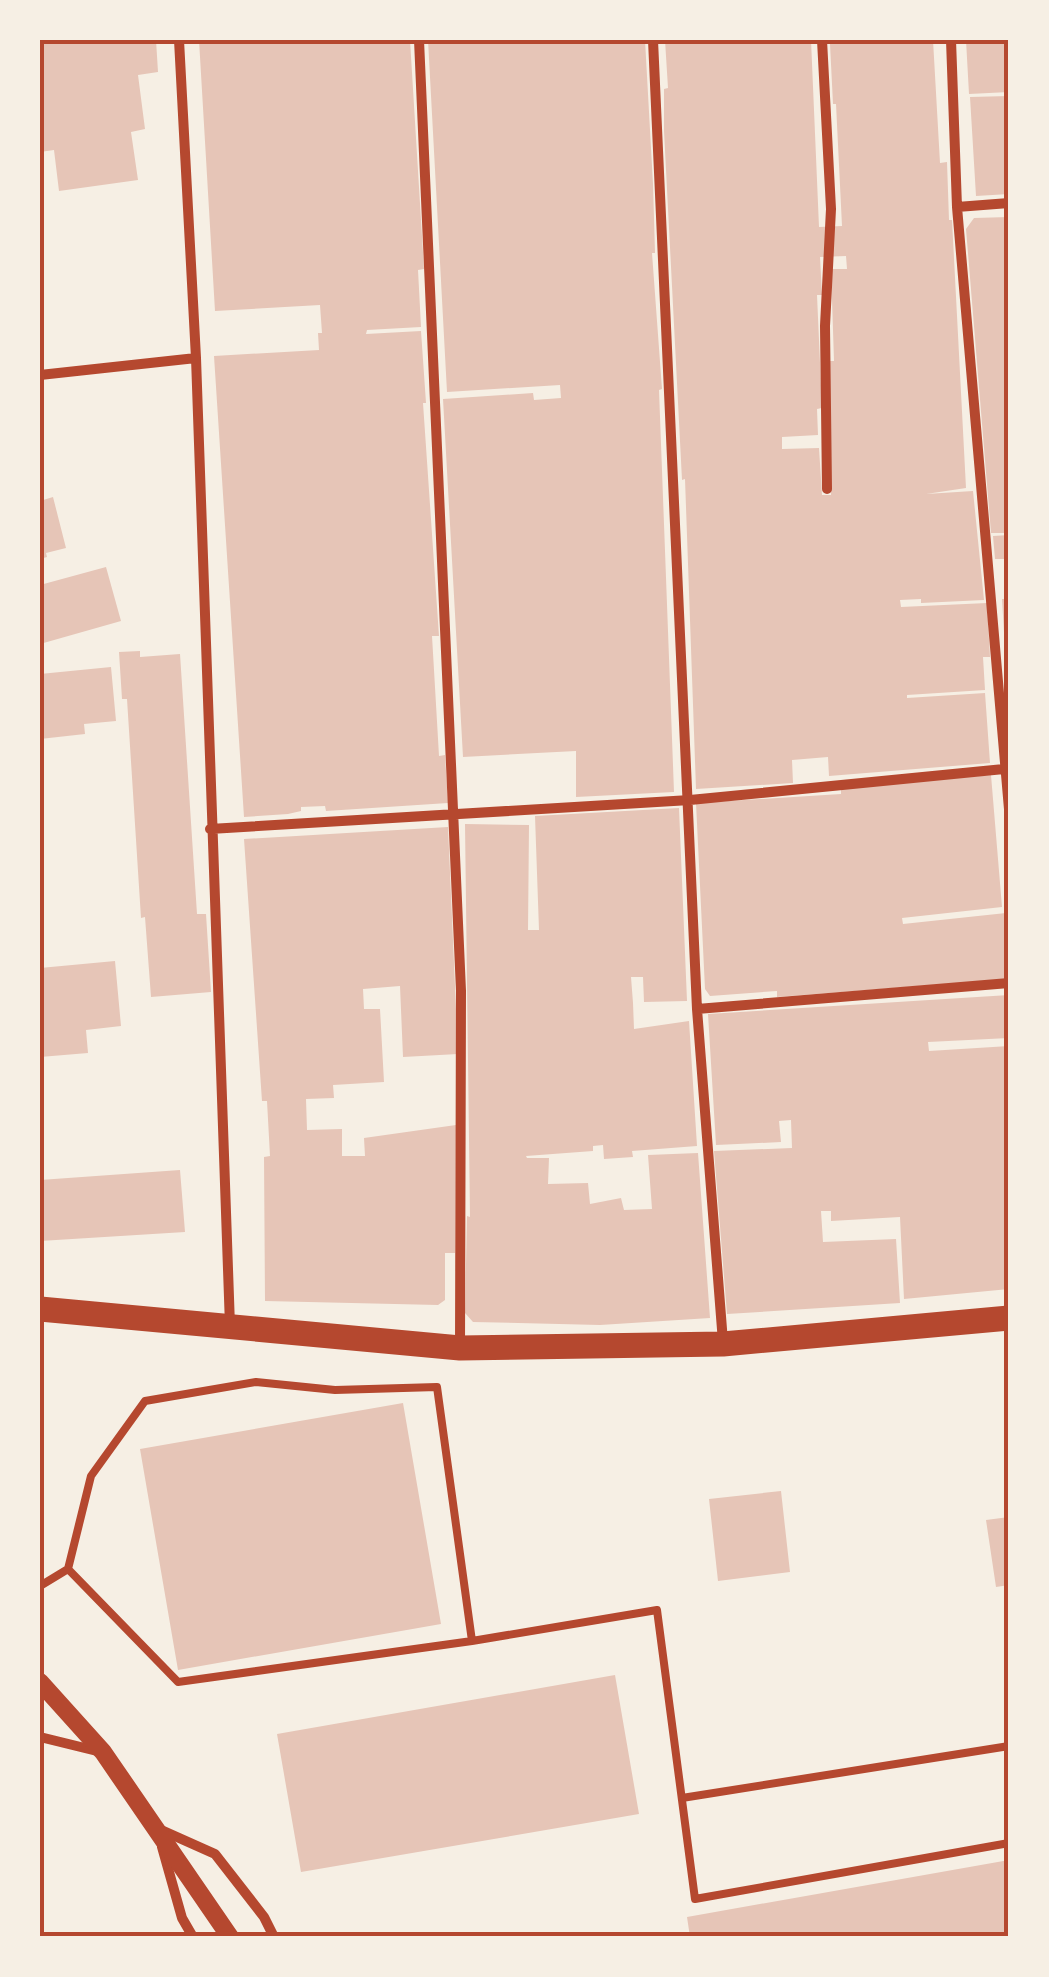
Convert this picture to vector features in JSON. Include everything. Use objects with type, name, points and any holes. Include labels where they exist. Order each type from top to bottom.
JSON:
[{"type":"main road","points":[[40,1309],[460,1348],[723,1344],[1009,1318]]},
{"type":"main road","points":[[40,1324],[144,1318]]},
{"type":"street","points":[[179,40],[196,358],[230,1326]]},
{"type":"street","points":[[419,40],[461,991],[460,1348]]},
{"type":"street","points":[[653,40],[697,1010],[723,1344]]},
{"type":"street","points":[[822,40],[831,209],[825,326],[827,489]]},
{"type":"street","points":[[951,40],[957,207],[1003,689],[1004,769],[1009,808]]},
{"type":"street","points":[[957,207],[1009,204]]},
{"type":"street","points":[[40,375],[196,358]]},
{"type":"street","points":[[210,829],[690,800],[1004,769]]},
{"type":"street","points":[[697,1010],[1009,983]]},
{"type":"street","points":[[40,1682],[103,1752],[230,1937]]},
{"type":"street","points":[[40,1737],[103,1752]]},
{"type":"street","points":[[157,1828],[182,1918],[193,1937]]},
{"type":"street","points":[[157,1828],[215,1854],[264,1917],[274,1937]]},
{"type":"lane","points":[[40,1586],[68,1568],[90,1476],[145,1401],[256,1382],[335,1390],[436,1387],[472,1641]]},
{"type":"lane","points":[[68,1568],[178,1682],[472,1641],[656,1610],[695,1899],[1009,1843]]},
{"type":"lane","points":[[682,1798],[1009,1746]]},
{"type":"building","points":[[40,40],[156,40],[158,72],[138,75],[145,129],[131,132],[138,180],[59,191],[54,150],[40,152]]},
{"type":"building","points":[[199,40],[410,40],[424,269],[418,270],[421,327],[367,330],[366,334],[421,331],[439,636],[432,636],[439,756],[445,755],[448,803],[326,811],[325,806],[301,807],[301,811],[288,814],[244,817],[214,356],[319,350],[318,333],[322,333],[320,305],[215,311]]},
{"type":"building","points":[[428,40],[645,40],[653,184],[652,253],[662,389],[659,390],[674,792],[576,797],[576,751],[463,757],[443,399],[533,393],[534,400],[561,398],[560,385],[447,392]]},
{"type":"building","points":[[665,40],[811,40],[819,227],[842,226],[836,104],[830,44],[825,44],[825,40],[933,40],[940,163],[947,162],[952,220],[966,488],[926,494],[973,491],[984,600],[900,600],[901,607],[987,603],[990,657],[983,657],[985,690],[907,698],[985,693],[990,763],[829,776],[828,757],[792,760],[793,783],[696,789],[685,479],[682,480],[664,131],[664,89],[668,88]],"holes":[[[846,256],[847,269],[831,269],[834,361],[827,361],[831,495],[822,495],[819,448],[782,449],[782,437],[818,435],[817,409],[822,408],[817,295],[822,295],[820,257]]]},
{"type":"building","points":[[966,40],[1009,40],[1009,92],[969,94]]},
{"type":"building","points":[[1009,96],[1009,194],[976,196],[970,97]]},
{"type":"building","points":[[1009,217],[1009,533],[991,533],[966,229],[974,218]]},
{"type":"building","points":[[53,497],[66,548],[46,553],[47,557],[40,559],[40,501]]},
{"type":"building","points":[[1009,535],[1009,559],[995,559],[993,536]]},
{"type":"building","points":[[106,567],[121,621],[40,644],[40,585]]},
{"type":"building","points":[[1002,599],[1009,599],[1009,666],[1006,666]]},
{"type":"building","points":[[140,651],[140,657],[180,654],[197,914],[206,914],[211,992],[151,997],[145,917],[141,918],[127,699],[122,699],[119,652]]},
{"type":"building","points":[[111,667],[116,721],[84,724],[85,734],[40,739],[40,674]]},
{"type":"building","points":[[991,775],[1002,907],[902,918],[903,924],[1006,913],[1009,979],[777,997],[777,991],[710,996],[705,989],[696,803],[841,794],[841,788]]},
{"type":"building","points":[[679,808],[687,1001],[644,1002],[643,977],[631,977],[634,1029],[689,1021],[697,1146],[632,1151],[633,1157],[604,1159],[603,1145],[593,1146],[593,1151],[526,1156],[549,1158],[548,1184],[588,1183],[590,1204],[621,1198],[624,1210],[652,1209],[648,1155],[698,1153],[710,1318],[600,1325],[473,1322],[465,1313],[467,1216],[470,1217],[465,824],[529,825],[528,930],[539,930],[535,816]]},
{"type":"building","points":[[448,827],[458,1054],[403,1057],[400,986],[363,989],[364,1009],[380,1009],[384,1082],[333,1085],[334,1098],[306,1099],[307,1130],[342,1129],[342,1156],[365,1156],[364,1138],[456,1125],[455,1253],[445,1253],[445,1300],[438,1305],[265,1301],[264,1157],[270,1156],[267,1101],[262,1101],[244,839]]},
{"type":"building","points":[[115,961],[121,1026],[86,1030],[88,1053],[40,1057],[40,968]]},
{"type":"building","points":[[1009,995],[1009,1038],[928,1042],[929,1051],[1009,1046],[1009,1289],[904,1299],[900,1217],[831,1221],[831,1211],[821,1211],[823,1242],[896,1239],[900,1303],[727,1314],[714,1151],[792,1148],[791,1120],[779,1121],[781,1142],[716,1145],[708,1014]]},
{"type":"building","points":[[180,1170],[185,1232],[40,1241],[40,1180]]},
{"type":"building","points":[[403,1403],[441,1624],[178,1670],[140,1449]]},
{"type":"building","points":[[781,1491],[790,1572],[718,1581],[709,1499]]},
{"type":"building","points":[[1009,1517],[1009,1585],[996,1587],[986,1520]]},
{"type":"building","points":[[615,1675],[639,1814],[301,1872],[277,1734]]},
{"type":"building","points":[[1009,1860],[1009,1937],[690,1937],[687,1917]]}]
